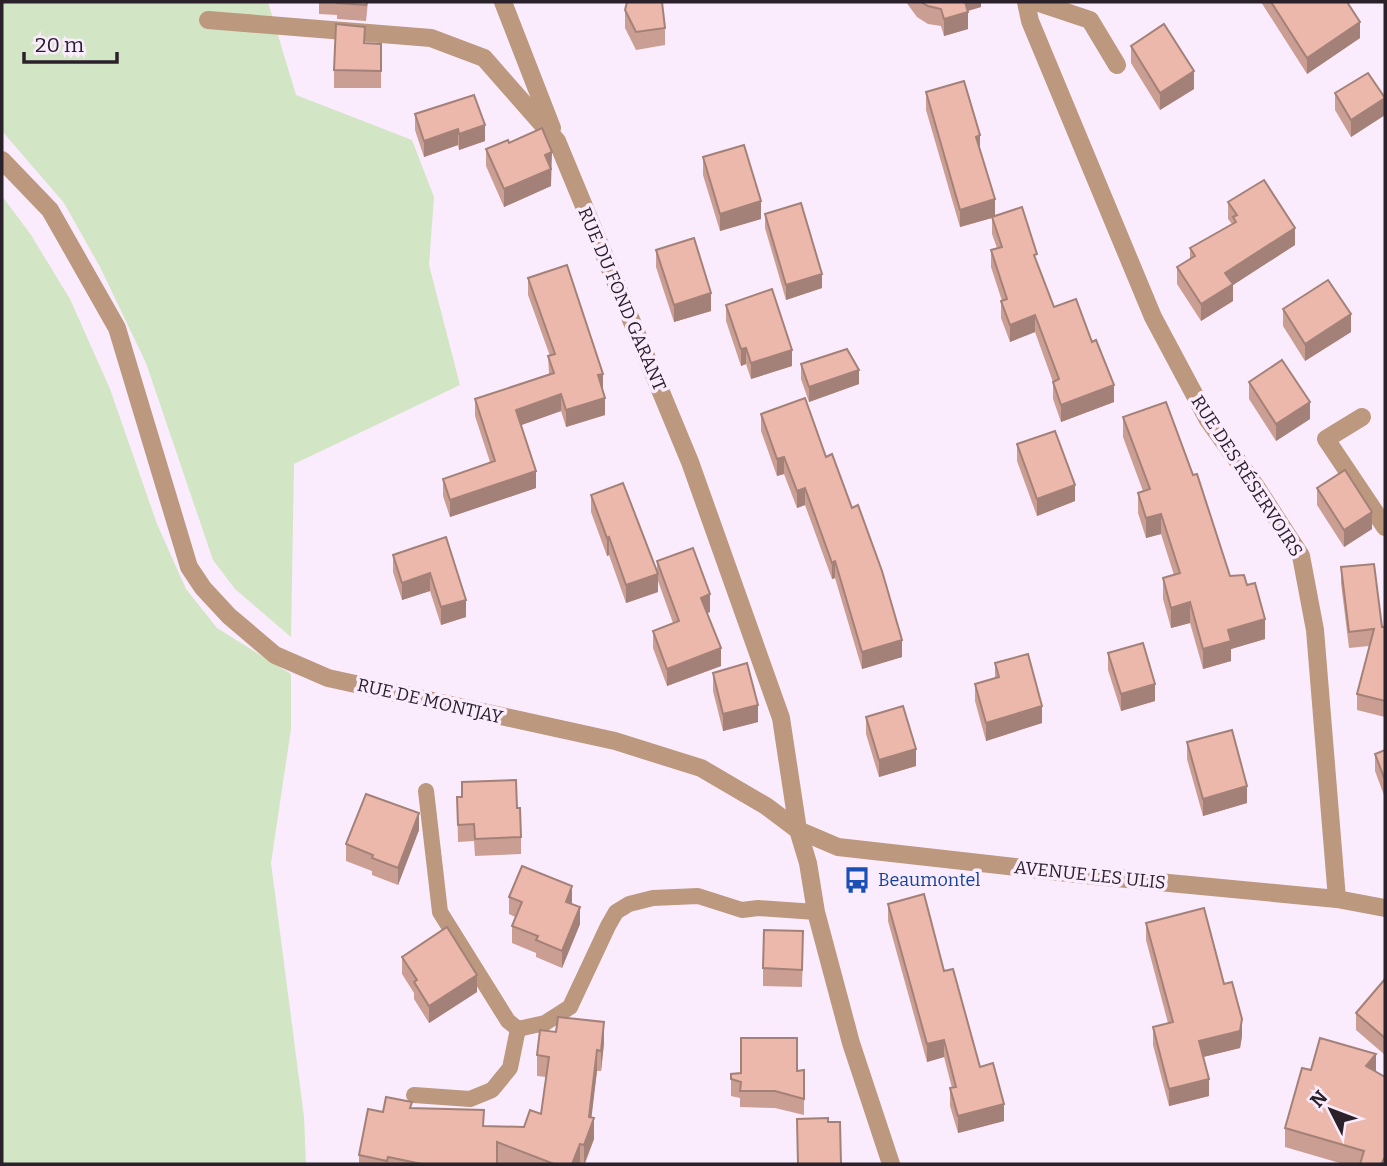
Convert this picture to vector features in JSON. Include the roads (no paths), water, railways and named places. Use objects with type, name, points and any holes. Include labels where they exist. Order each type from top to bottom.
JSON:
[{"type":"street","points":[[503,2],[557,141]]},
{"type":"street","name":"RUE DES RÉSERVOIRS","points":[[1026,2],[1030,21],[1153,317],[1208,420],[1255,485],[1301,556],[1315,630],[1337,899]]},
{"type":"street","points":[[1036,2],[1090,20],[1117,65]]},
{"type":"street","name":"RUE DU FOND GARANT","points":[[208,20],[432,38],[484,58],[557,141],[690,462],[776,706],[789,765],[798,830]]},
{"type":"street","name":"RUE DE MONTJAY","points":[[2,160],[50,211],[117,328],[188,567],[202,588],[238,624],[275,655],[327,678],[615,741],[701,768],[766,806],[798,830]]},
{"type":"street","points":[[1362,417],[1326,439],[1385,527]]},
{"type":"street","points":[[798,830],[808,863],[816,912],[851,1043],[891,1164]]},
{"type":"street","name":"AVENUE LES ULIS","points":[[798,830],[838,847],[1095,876],[1337,899],[1385,908]]},
{"type":"lane","points":[[426,791],[440,912],[509,1021],[518,1029]]},
{"type":"lane","points":[[518,1029],[545,1023],[570,1007],[616,912],[629,904],[653,898],[698,896],[742,910],[758,908],[816,912]]},
{"type":"lane","points":[[414,1095],[470,1099],[492,1090],[510,1068],[518,1029]]},
{"type":"place","name":"Beaumontel","points":[[857,880]]}]
